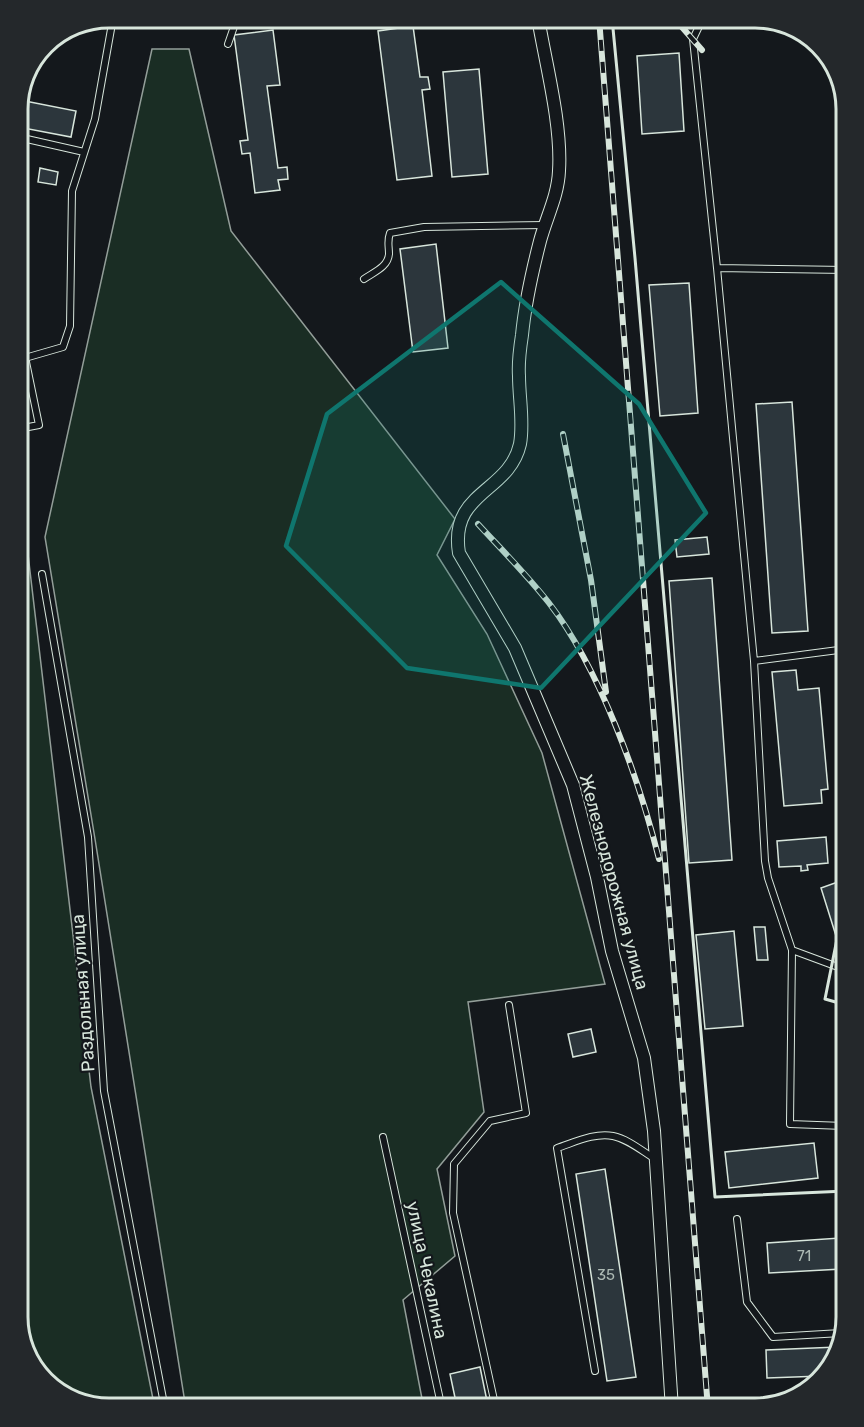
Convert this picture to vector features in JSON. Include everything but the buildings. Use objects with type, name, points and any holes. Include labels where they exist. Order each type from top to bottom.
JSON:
[{"type":"street","name":"Железнодорожная улица","points":[[540,29],[557,128],[559,172],[532,278],[522,333],[519,373],[520,444],[514,459],[506,470],[466,510],[459,523],[457,538],[459,553],[515,648],[573,786],[597,877],[612,951],[644,1058],[654,1131],[671,1398]]},
{"type":"lane","points":[[29,356],[63,347],[70,326],[72,191],[96,119],[111,29]]},
{"type":"lane","points":[[228,44],[233,29]]},
{"type":"lane","points":[[698,29],[693,39],[754,661],[765,861],[768,878],[792,950],[790,1124],[836,1126]]},
{"type":"lane","points":[[29,140],[84,152]]},
{"type":"lane","points":[[364,279],[386,264],[390,233],[424,227],[545,225]]},
{"type":"lane","points":[[717,268],[836,270]]},
{"type":"lane","points":[[29,386],[39,425],[29,427]]},
{"type":"lane","name":"Раздольная улица","points":[[42,574],[88,837],[104,1091],[163,1398]]},
{"type":"lane","points":[[754,661],[836,650]]},
{"type":"lane","points":[[792,950],[836,966]]},
{"type":"lane","points":[[494,1398],[453,1213],[454,1164],[490,1121],[526,1113],[509,1005]]},
{"type":"lane","points":[[595,1371],[557,1148],[591,1137],[611,1135],[623,1139],[656,1160]]},
{"type":"lane","name":"улица Чекалина","points":[[384,1137],[440,1398]]},
{"type":"lane","points":[[737,1219],[747,1302],[773,1337],[834,1333]]},
{"type":"highlighted area","points":[[501,282],[639,404],[706,513],[541,688],[407,668],[286,546],[327,414]]},
{"type":"green space","points":[[152,49],[189,49],[231,231],[455,519],[437,555],[487,634],[542,753],[605,984],[468,1002],[484,1112],[437,1169],[455,1256],[403,1300],[422,1398],[184,1398],[45,537]]},
{"type":"green space","points":[[29,563],[91,1087],[153,1398],[93,1397],[64,1385],[42,1363],[30,1334]]},
{"type":"railway","points":[[600,29],[707,1398]]},
{"type":"railway","points":[[684,29],[702,50]]},
{"type":"railway","points":[[563,434],[591,580],[606,692]]},
{"type":"railway","points":[[478,524],[549,603],[585,660],[629,760],[659,859]]},
{"type":"wall","points":[[613,29],[635,258],[715,1197],[836,1191]]},
{"type":"wall","points":[[836,944],[825,999],[836,1002]]}]
